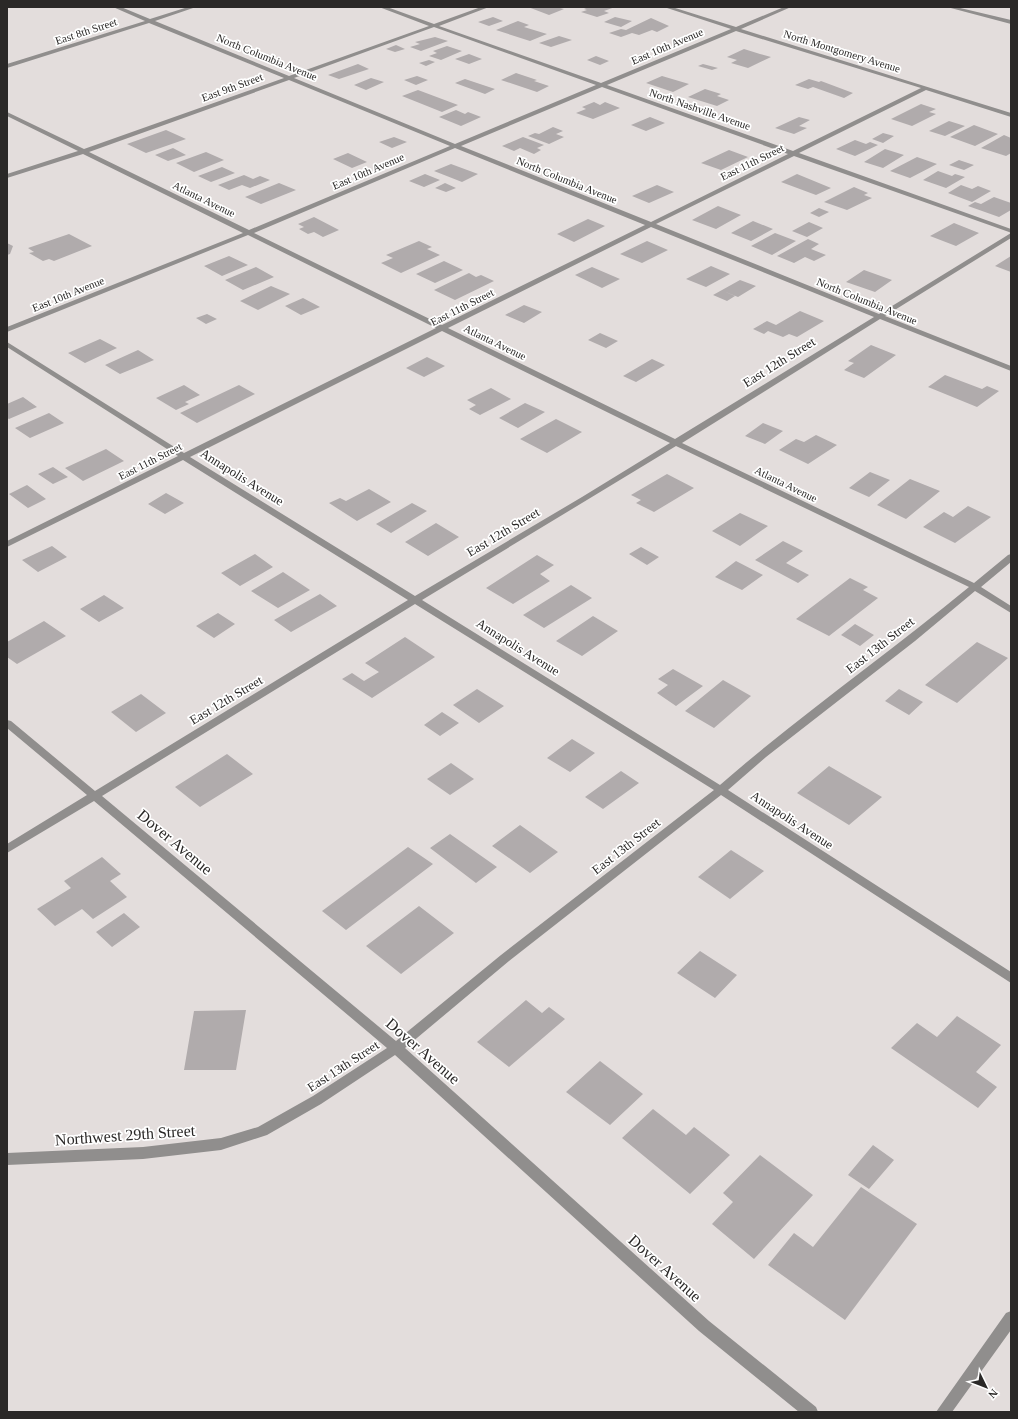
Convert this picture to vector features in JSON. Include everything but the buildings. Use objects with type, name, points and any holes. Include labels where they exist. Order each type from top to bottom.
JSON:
[{"type":"street","name":"North Columbia Avenue","points":[[116,7],[290,77],[455,146],[1011,369]]},
{"type":"street","name":"East 8th Street","points":[[7,66],[193,7]]},
{"type":"street","name":"North Nashville Avenue","points":[[382,7],[1011,231]]},
{"type":"street","name":"East 9th Street","points":[[7,176],[82,152],[486,7]]},
{"type":"street","name":"North Montgomery Avenue","points":[[667,7],[1011,115]]},
{"type":"street","name":"East 10th Avenue","points":[[7,330],[248,233],[788,7]]},
{"type":"street","points":[[950,7],[1011,22]]},
{"type":"street","name":"East 11th Street","points":[[7,544],[926,88]]},
{"type":"street","name":"Atlanta Avenue","points":[[7,114],[674,442],[975,587],[1011,610]]},
{"type":"street","name":"East 12th Street","points":[[7,849],[585,499],[674,442],[1011,235]]},
{"type":"street","name":"Annapolis Avenue","points":[[7,344],[183,456],[417,600],[640,742],[721,790],[1011,978]]},
{"type":"street","name":"East 13th Street","points":[[244,1136],[262,1131],[317,1100],[396,1048],[505,958],[721,790],[762,754],[912,639],[1011,557]]},
{"type":"street","name":"Dover Avenue","points":[[7,723],[396,1048],[704,1326],[811,1412]]},
{"type":"street","name":"Northwest 29th Street","points":[[7,1159],[143,1153],[221,1144],[244,1136]]},
{"type":"street","points":[[943,1412],[1011,1318]]}]
